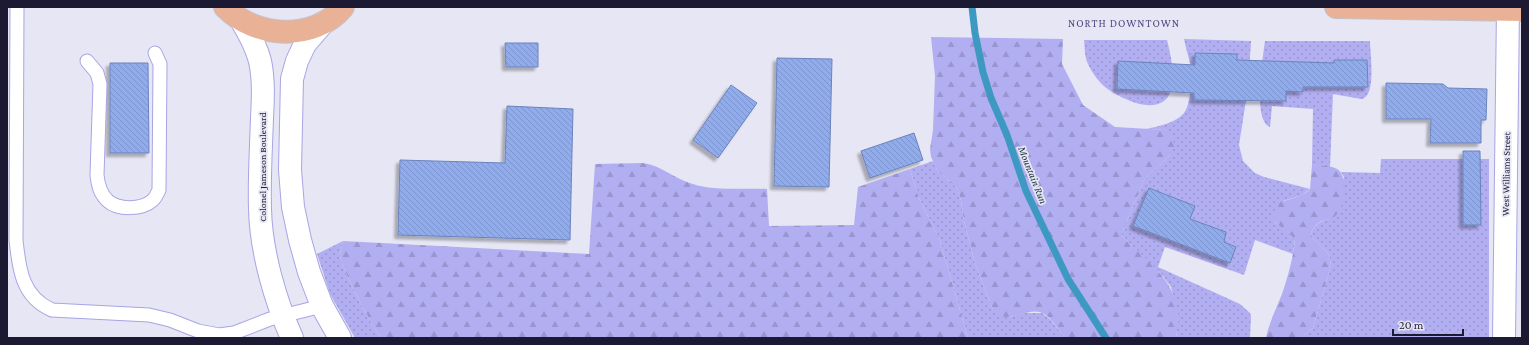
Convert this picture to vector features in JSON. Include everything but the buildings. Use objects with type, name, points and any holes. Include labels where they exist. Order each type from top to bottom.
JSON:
[{"type":"main road","points":[[1336,7],[1513,9]]},
{"type":"main road","points":[[233,13],[260,29],[278,32],[295,32],[312,28],[323,23],[345,8]]},
{"type":"main road","name":"West Williams Street","points":[[1504,338],[1513,9]]},
{"type":"main road","name":"Colonel Jameson Boulevard","points":[[233,13],[253,40],[260,60],[263,83],[260,210],[264,247],[272,281],[283,316],[292,338]]},
{"type":"main road","points":[[323,23],[305,44],[297,61],[292,80],[290,170],[293,207],[309,272],[322,306],[340,338]]},
{"type":"lane","points":[[17,7],[16,240],[18,263],[23,281],[35,300],[44,307],[52,310],[149,316],[170,320],[198,331],[219,335],[239,332],[270,319],[322,306]]},
{"type":"lane","points":[[88,61],[98,76],[100,84],[97,175],[98,186],[103,196],[111,204],[124,207],[134,207],[153,200],[159,190],[160,64],[155,53]]},
{"type":"green space","points":[[931,37],[1063,39],[1062,64],[1083,105],[1115,127],[1168,130],[1173,134],[1174,147],[1171,154],[1144,180],[1121,235],[1149,261],[1166,281],[1172,291],[1178,316],[1176,338],[1065,338],[1053,322],[1044,314],[1031,312],[1005,317],[999,315],[993,310],[975,263],[957,188],[938,171],[931,157],[930,149],[933,130],[935,76]]},
{"type":"green space","points":[[1184,39],[1251,41],[1248,88],[1239,145],[1243,161],[1255,173],[1264,177],[1310,189],[1302,195],[1283,201],[1275,222],[1295,239],[1293,254],[1255,240],[1244,275],[1165,247],[1158,267],[1240,304],[1250,313],[1251,316],[1250,338],[1176,338],[1178,316],[1171,287],[1162,275],[1121,235],[1144,180],[1171,154],[1168,130],[1147,129],[1167,124],[1181,116],[1188,104],[1190,97],[1191,67]]},
{"type":"green space","points":[[1084,40],[1167,40],[1173,77],[1171,91],[1168,97],[1155,105],[1138,104],[1106,88],[1094,75],[1087,61]]},
{"type":"green space","points":[[1265,41],[1370,41],[1372,74],[1369,91],[1366,96],[1361,99],[1333,94],[1330,167],[1312,165],[1313,109],[1272,106],[1270,127],[1265,122],[1261,113],[1260,87]]},
{"type":"green space","points":[[1381,159],[1489,159],[1489,338],[1301,338],[1313,328],[1331,265],[1327,253],[1313,238],[1311,233],[1319,223],[1330,219],[1344,177],[1341,172],[1380,173]]},
{"type":"green space","points":[[933,161],[938,171],[957,188],[975,263],[993,310],[1010,317],[1024,313],[1042,313],[1051,320],[1065,338],[968,338],[940,241],[919,198],[910,169]]},
{"type":"green space","points":[[643,163],[657,167],[686,182],[710,188],[767,189],[769,226],[854,225],[858,187],[910,169],[919,198],[940,241],[968,338],[382,338],[365,312],[342,263],[340,256],[343,241],[589,254],[595,164]]},
{"type":"green space","points":[[1312,165],[1328,166],[1337,169],[1341,172],[1343,177],[1344,197],[1340,210],[1334,217],[1321,222],[1314,227],[1311,233],[1313,238],[1327,253],[1331,265],[1313,328],[1301,338],[1266,338],[1292,261],[1295,240],[1274,220],[1273,214],[1277,204],[1299,196],[1310,189]]},
{"type":"green space","points":[[343,241],[340,256],[342,263],[365,312],[382,338],[355,338],[330,294],[317,254]]},
{"type":"waterway","name":"Mountain Run","points":[[972,7],[975,33],[983,72],[991,98],[1007,135],[1026,191],[1068,279],[1106,338]]},
{"type":"district","name":"NORTH DOWNTOWN","points":[[1124,23]]}]
